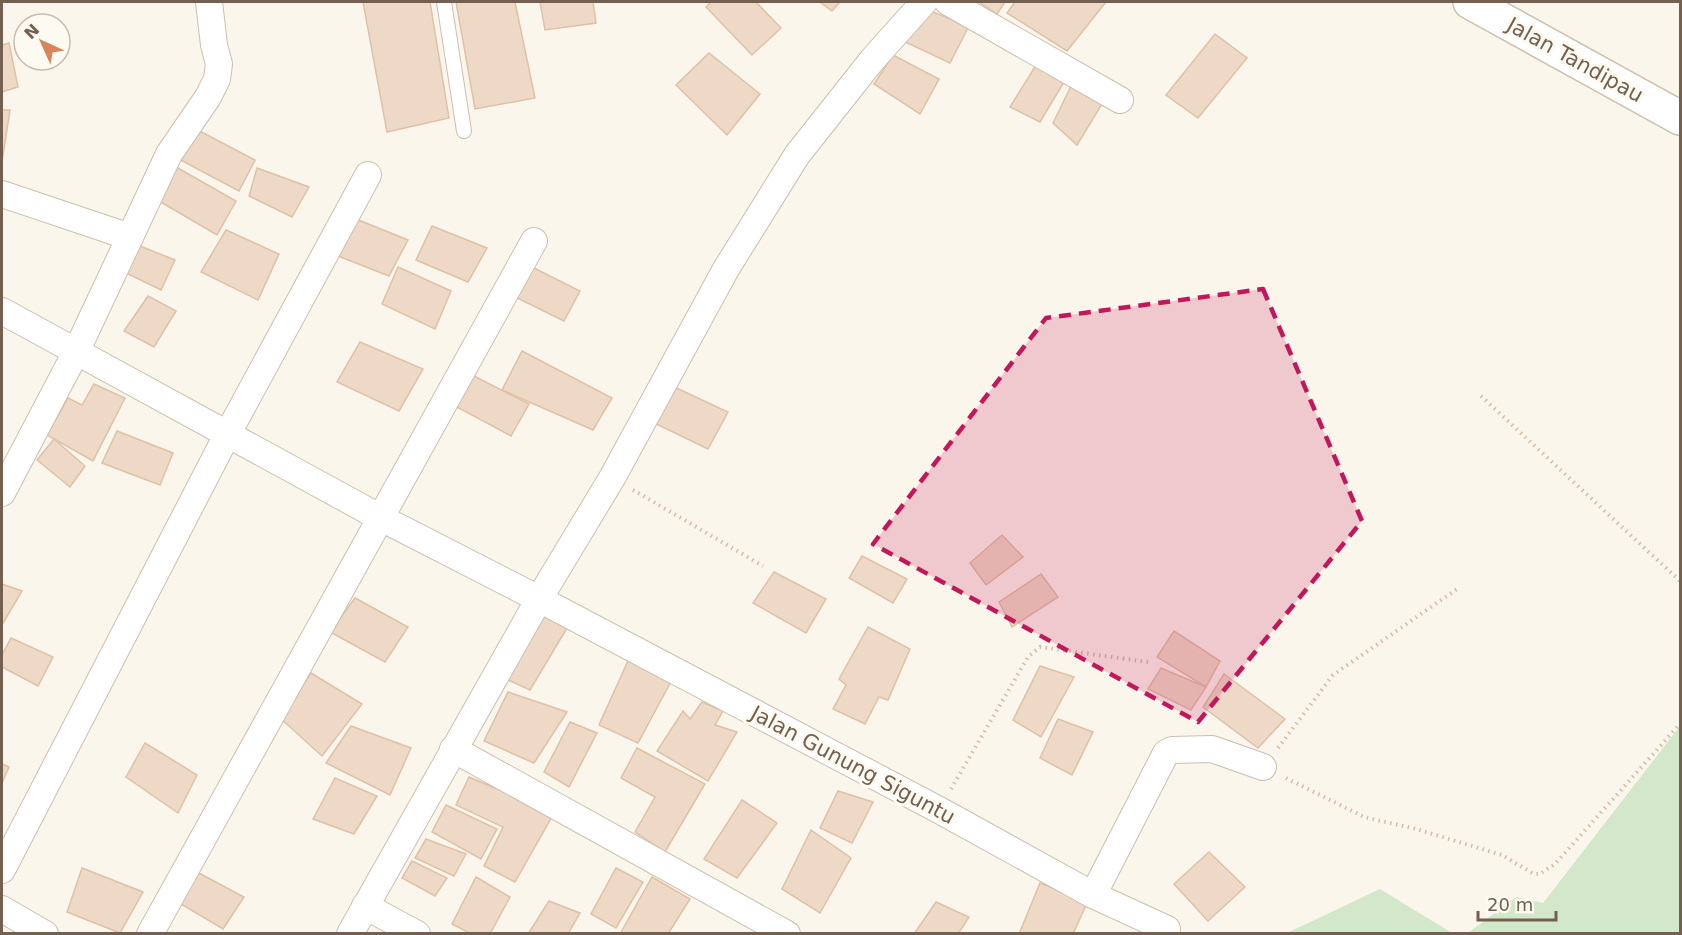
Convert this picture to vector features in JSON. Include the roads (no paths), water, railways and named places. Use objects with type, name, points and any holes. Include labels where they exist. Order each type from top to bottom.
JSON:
[{"type":"street","points":[[2,493],[76,352],[170,154],[208,97],[217,79],[219,64],[209,2]]},
{"type":"street","points":[[350,933],[539,599],[612,478],[726,269],[797,154],[873,59],[924,2]]},
{"type":"street","points":[[948,2],[1120,100]]},
{"type":"street","name":"Jalan Tandipau","points":[[1470,2],[1680,118]]},
{"type":"street","points":[[2,870],[227,435],[368,175]]},
{"type":"street","points":[[2,194],[130,237]]},
{"type":"street","points":[[150,933],[534,241]]},
{"type":"street","name":"Jalan Gunung Siguntu","points":[[2,311],[381,518],[939,810],[1093,895],[1167,928]]},
{"type":"street","points":[[453,749],[787,933]]},
{"type":"street","points":[[1093,895],[1166,753],[1172,750],[1212,749],[1263,767]]},
{"type":"street","points":[[366,906],[417,933]]},
{"type":"street","points":[[2,909],[45,933]]},
{"type":"lane","points":[[444,2],[464,131]]}]
